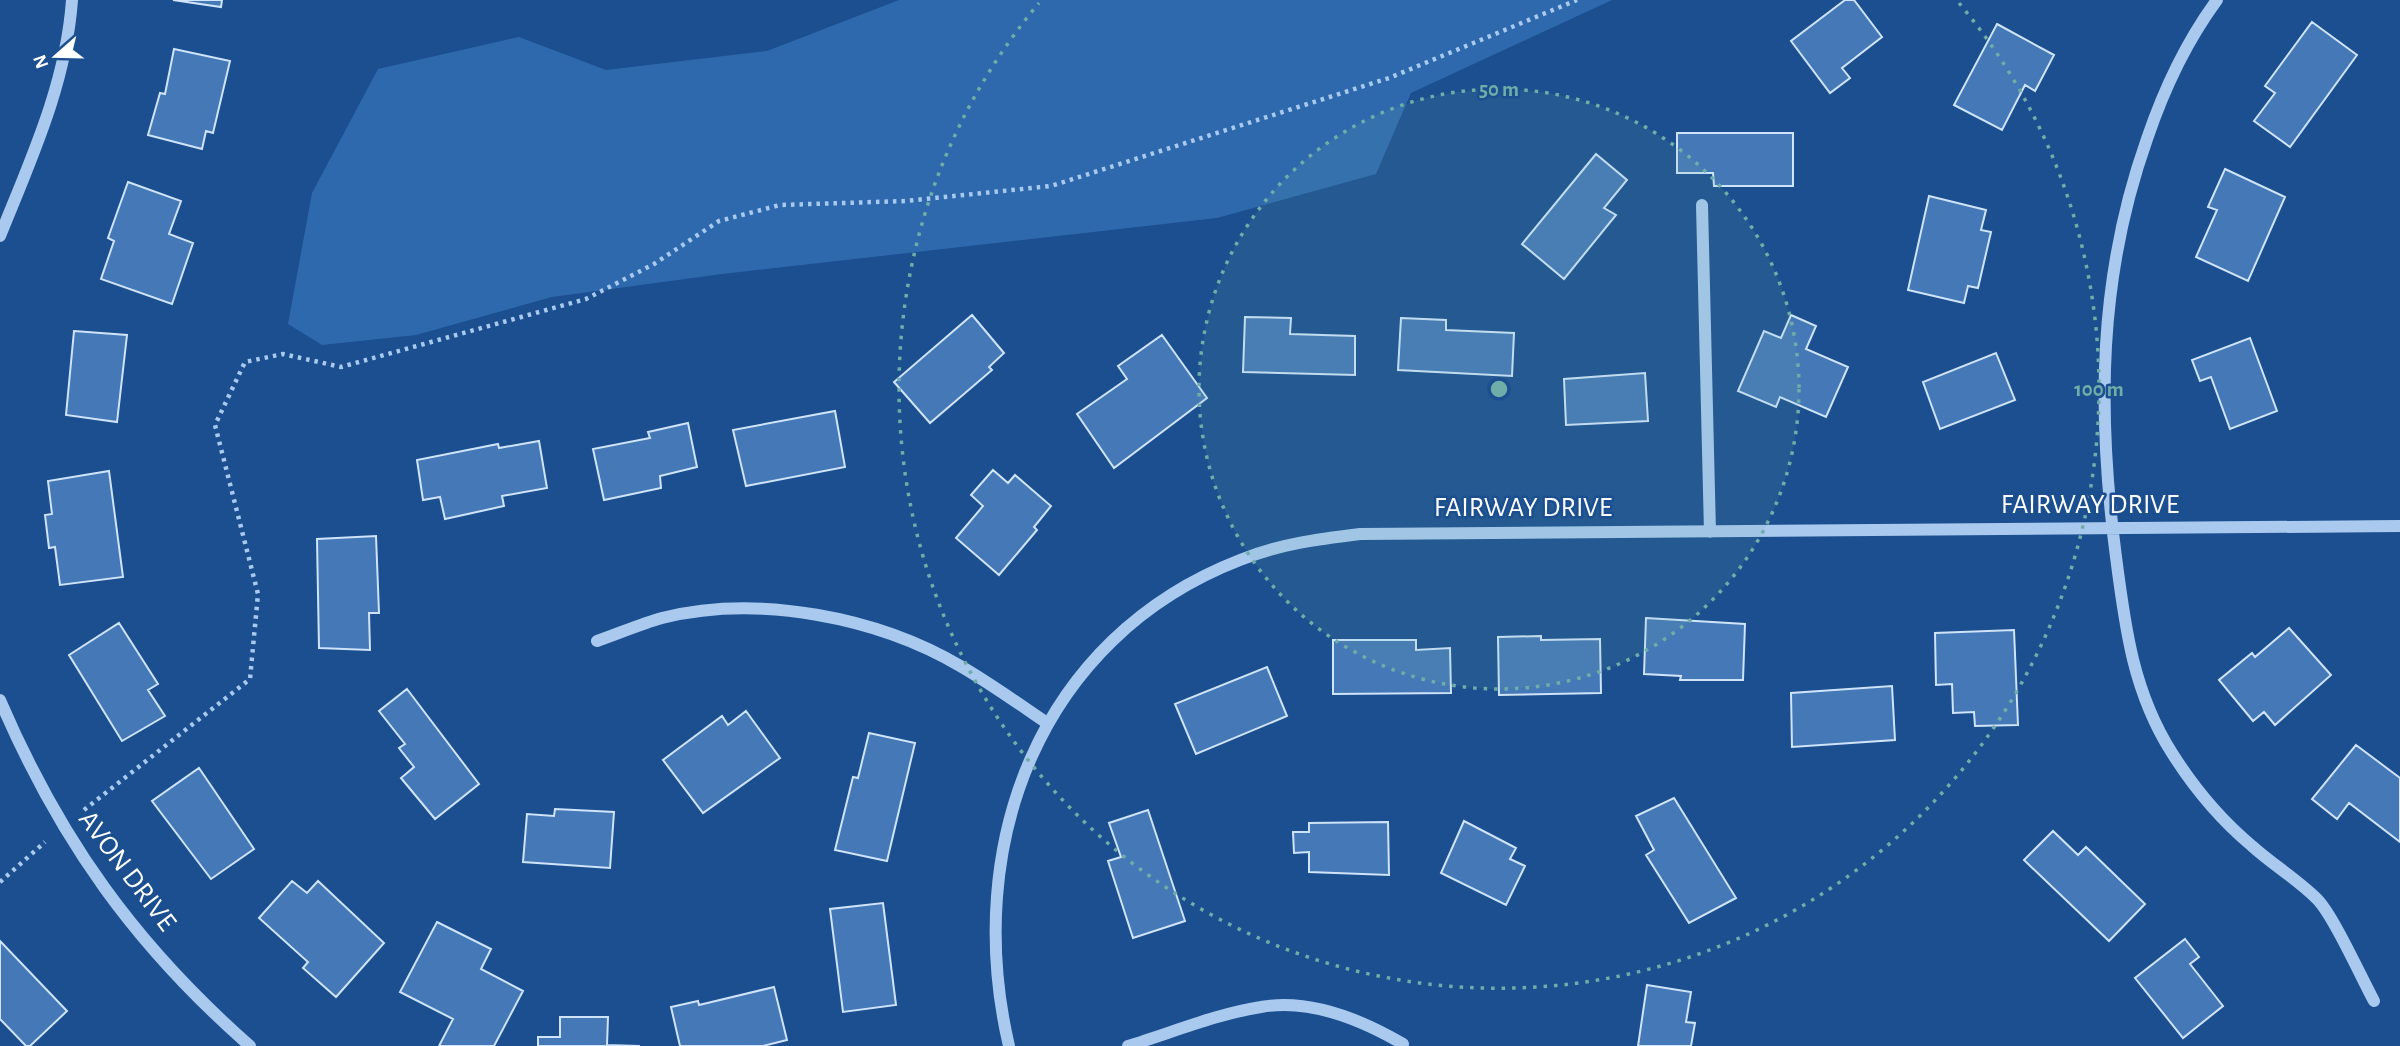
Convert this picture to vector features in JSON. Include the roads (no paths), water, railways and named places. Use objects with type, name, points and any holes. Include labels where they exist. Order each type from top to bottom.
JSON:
[{"type":"street","points":[[0,236],[54,101],[71,25],[72,0]]},
{"type":"street","points":[[2217,0],[2188,45],[2160,100],[2136,168],[2113,256],[2105,331],[2103,426],[2112,529],[2128,649],[2144,696],[2171,752],[2207,802],[2233,828],[2319,900],[2374,1001]]},
{"type":"street","points":[[1702,205],[1710,531]]},
{"type":"street","name":"FAIRWAY DRIVE","points":[[1009,1046],[998,999],[994,933],[1002,846],[1021,776],[1047,723],[1083,671],[1126,628],[1185,586],[1241,559],[1300,542],[1360,534],[2400,526]]},
{"type":"street","points":[[597,641],[662,618],[720,609],[785,612],[850,623],[901,639],[960,666],[1047,723]]},
{"type":"street","name":"AVON DRIVE","points":[[0,700],[30,769],[81,858],[121,912],[208,1009],[250,1046]]},
{"type":"street","points":[[1128,1046],[1262,1007],[1274,1006],[1332,1012],[1373,1027],[1403,1044]]}]
